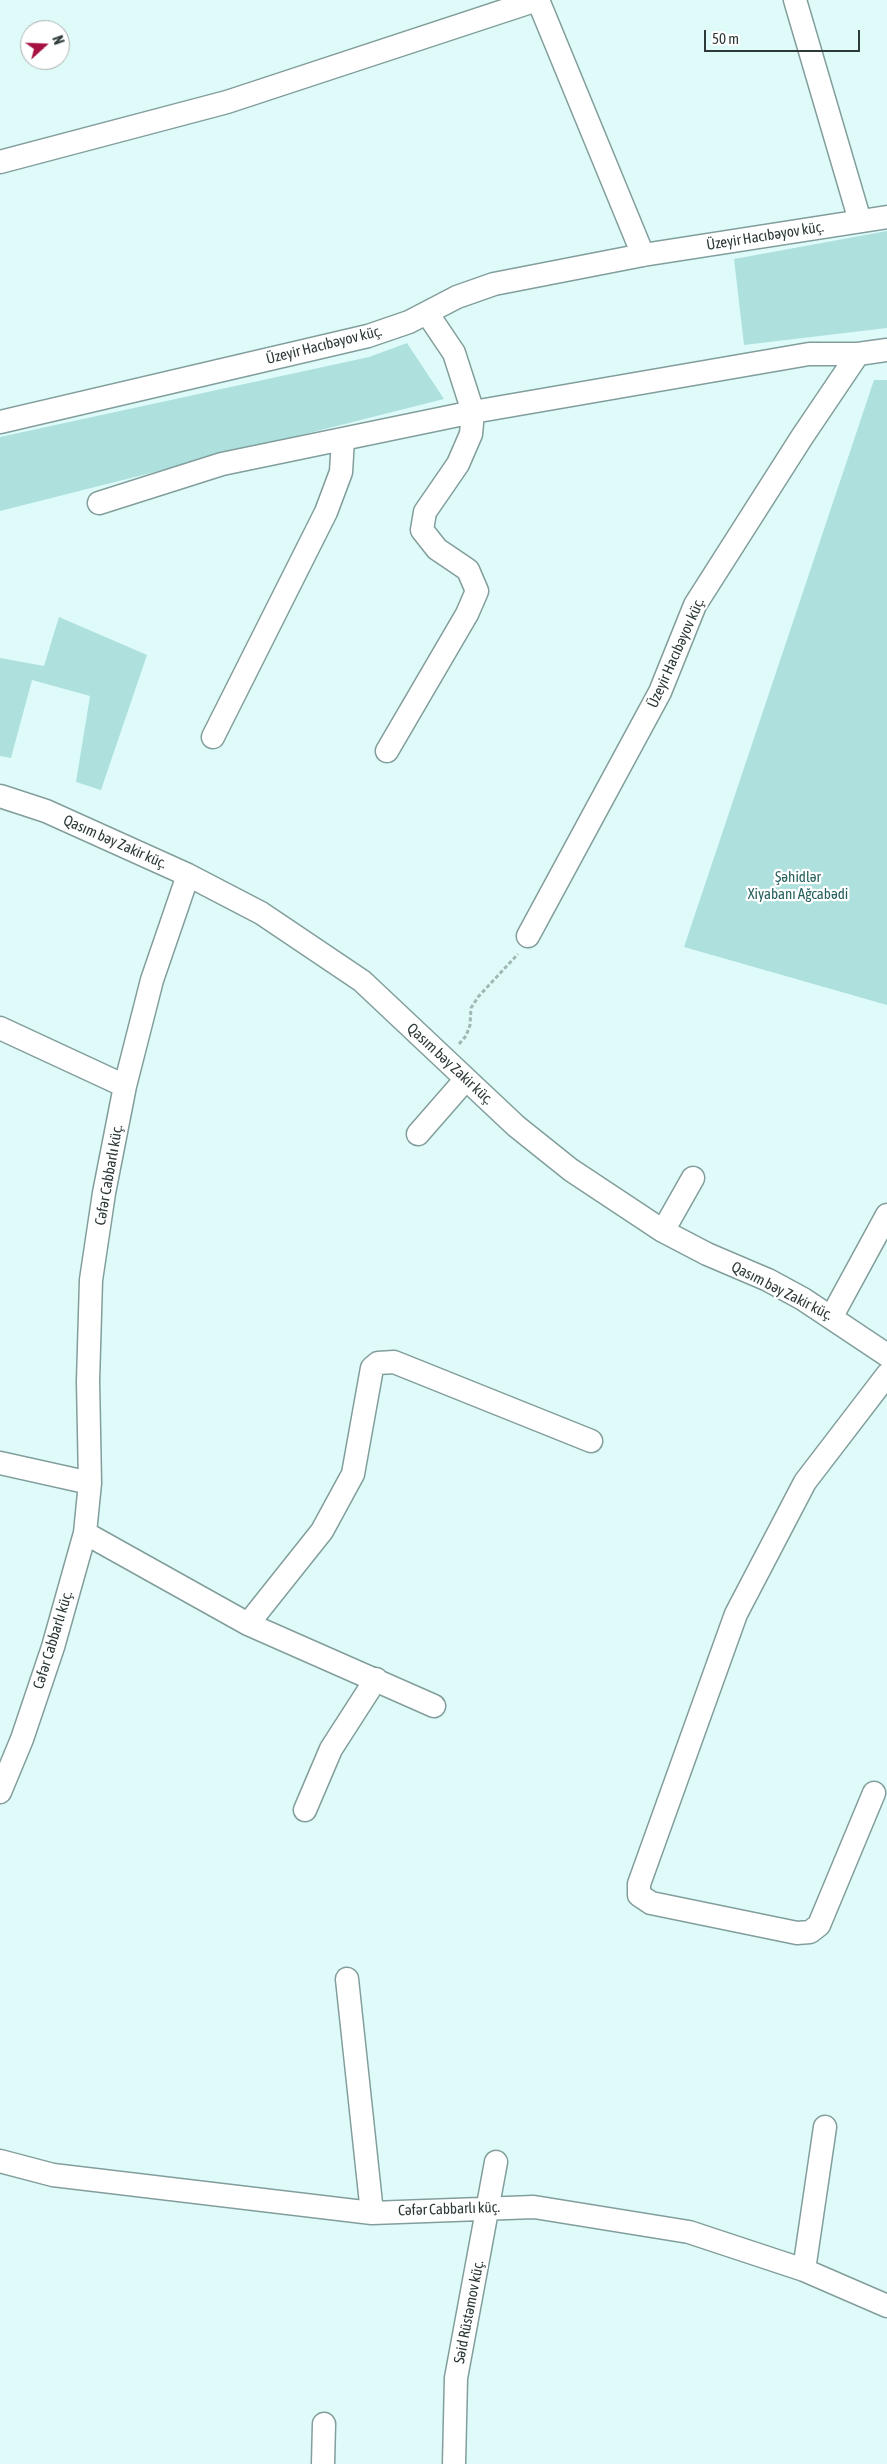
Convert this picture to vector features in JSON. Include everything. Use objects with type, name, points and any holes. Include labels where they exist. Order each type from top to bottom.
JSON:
[{"type":"street","points":[[0,162],[227,102],[538,0],[643,255]]},
{"type":"street","points":[[795,0],[860,221]]},
{"type":"street","name":"Üzeyir Hacıbəyov küç.","points":[[0,422],[368,336],[409,322],[457,297],[494,284],[643,255],[887,216]]},
{"type":"street","points":[[387,751],[467,614],[476,591],[468,570],[438,549],[422,530],[425,512],[461,457],[471,434],[474,412],[454,353],[427,313]]},
{"type":"street","points":[[99,503],[222,464],[474,412],[808,354],[858,354],[887,350]]},
{"type":"street","name":"Üzeyir Hacıbəyov küç.","points":[[528,936],[660,692],[695,605],[802,437],[858,354]]},
{"type":"street","points":[[212,737],[326,512],[341,472],[343,439]]},
{"type":"street","name":"Qasım bəy Zakir küç.","points":[[0,796],[46,811],[188,875],[261,913],[362,981],[516,1126],[571,1170],[663,1231],[707,1254],[768,1280],[832,1316],[887,1355]]},
{"type":"street","name":"Cəfər Cabbarlı küç.","points":[[0,1792],[22,1739],[53,1647],[85,1533],[90,1483],[88,1381],[91,1280],[104,1193],[125,1086],[152,980],[188,875]]},
{"type":"street","points":[[0,1028],[125,1086]]},
{"type":"street","points":[[418,1134],[466,1079]]},
{"type":"street","points":[[663,1231],[693,1178]]},
{"type":"street","points":[[832,1316],[887,1215]]},
{"type":"street","points":[[248,1624],[322,1531],[352,1474],[372,1368],[378,1363],[394,1362],[591,1442]]},
{"type":"street","points":[[874,1793],[818,1925],[810,1932],[797,1934],[651,1903],[639,1895],[639,1884],[736,1614],[805,1482],[887,1376]]},
{"type":"street","points":[[0,1463],[90,1483]]},
{"type":"street","points":[[85,1533],[248,1624],[434,1706]]},
{"type":"street","points":[[305,1810],[331,1749],[376,1679]]},
{"type":"street","points":[[347,1979],[372,2212]]},
{"type":"street","points":[[804,2270],[825,2127]]},
{"type":"street","name":"Cəfər Cabbarlı küç.","points":[[0,2161],[52,2175],[372,2212],[534,2207],[689,2232],[804,2270],[887,2306]]},
{"type":"street","name":"Səid Rüstəmov küç.","points":[[454,2464],[456,2378],[496,2162]]},
{"type":"street","points":[[323,2464],[324,2424]]},
{"type":"path","points":[[445,1060],[466,1036],[470,1025],[470,1008],[478,996],[518,954],[528,936]]},
{"type":"green space","points":[[887,231],[887,328],[744,345],[734,259]]},
{"type":"green space","points":[[407,343],[444,399],[0,511],[0,437],[369,357]]},
{"type":"green space","name":"Şəhidlər Xiyabanı Ağcabədi","points":[[874,380],[887,380],[887,1005],[684,947]]},
{"type":"green space","points":[[59,617],[147,655],[101,790],[76,782],[90,696],[32,680],[11,758],[0,756],[0,658],[44,666]]}]
